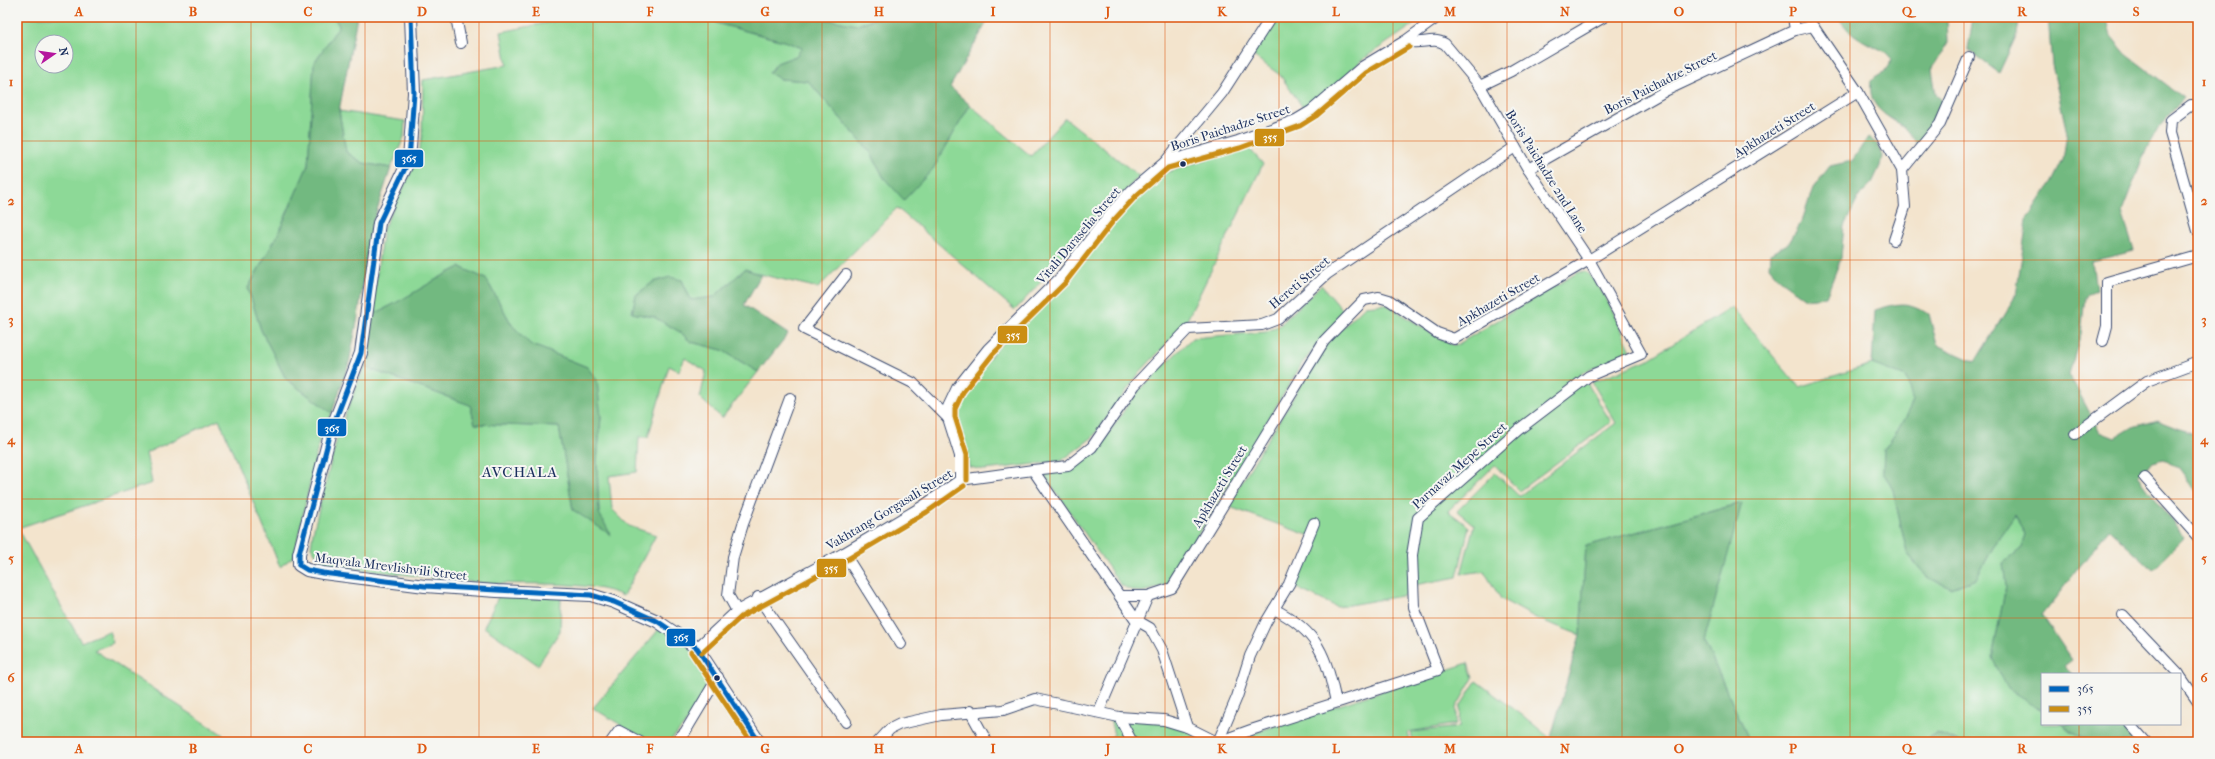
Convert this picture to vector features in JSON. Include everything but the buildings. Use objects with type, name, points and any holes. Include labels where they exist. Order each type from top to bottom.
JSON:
[{"type":"street","name":"Maqvala Mrevlishvili Street","points":[[410,17],[414,93],[409,160],[379,224],[361,353],[331,431],[299,554],[299,565],[307,570],[323,573],[424,586],[591,595],[620,604],[657,621],[697,648]]},
{"type":"street","points":[[456,17],[461,43]]},
{"type":"street","name":"Vitali Daraselia Street","points":[[960,480],[960,456],[948,418],[948,407],[954,392],[988,349],[1012,324],[1045,295],[1132,190],[1165,162],[1222,93],[1271,17]]},
{"type":"street","name":"Boris Paichadze Street","points":[[1165,162],[1223,146],[1296,120],[1311,111],[1362,67],[1405,41],[1438,17]]},
{"type":"street","points":[[1480,86],[1511,71],[1604,17]]},
{"type":"street","points":[[1793,17],[1795,30]]},
{"type":"street","name":"Boris Paichadze Street","points":[[1528,169],[1667,90],[1795,30],[1813,26],[1858,92]]},
{"type":"street","name":"Boris Paichadze 2nd Lane","points":[[1405,41],[1414,44],[1440,41],[1445,44],[1480,86],[1528,169],[1589,260],[1641,354]]},
{"type":"street","points":[[1902,170],[1940,124],[1969,57]]},
{"type":"street","points":[[1858,92],[1902,170],[1905,208],[1894,240]]},
{"type":"street","name":"Apkhazeti Street","points":[[1121,596],[1148,596],[1172,588],[1324,341],[1364,300],[1379,297],[1389,300],[1437,333],[1454,339],[1589,260],[1858,92]]},
{"type":"street","points":[[2198,105],[2191,105],[2171,120],[2170,133],[2198,231]]},
{"type":"street","name":"Hereti Street","points":[[1033,470],[1068,466],[1092,447],[1135,385],[1188,329],[1262,325],[1278,319],[1327,274],[1515,147]]},
{"type":"street","points":[[2103,341],[2107,326],[2107,282],[2198,256]]},
{"type":"street","points":[[846,275],[804,329],[913,382],[948,418]]},
{"type":"street","name":"Parnavaz Mepe Street","points":[[1218,742],[1250,730],[1438,670],[1414,607],[1412,555],[1418,518],[1518,430],[1583,380],[1641,354]]},
{"type":"street","points":[[2075,434],[2148,381],[2198,362]]},
{"type":"street","points":[[737,611],[728,595],[733,557],[743,524],[790,398]]},
{"type":"street","name":"Vakhtang Gorgasali Street","points":[[697,648],[737,611],[758,597],[844,553],[923,506],[960,480],[1033,470]]},
{"type":"street","points":[[1033,470],[1121,596],[1136,620],[1150,628],[1162,650],[1187,727]]},
{"type":"street","points":[[2146,478],[2198,537]]},
{"type":"street","points":[[878,742],[890,729],[900,724],[940,715],[970,711],[1003,710],[1034,699],[1099,711],[1119,717],[1164,720],[1187,727],[1218,742],[1237,697],[1250,656],[1274,609],[1289,584],[1314,524]]},
{"type":"street","points":[[844,553],[901,644]]},
{"type":"street","points":[[1099,711],[1136,620],[1148,596]]},
{"type":"street","points":[[758,597],[846,722]]},
{"type":"street","points":[[1274,609],[1293,619],[1311,637],[1328,665],[1336,702]]},
{"type":"street","points":[[2123,615],[2177,673]]},
{"type":"street","points":[[697,648],[718,677],[759,742]]},
{"type":"street","points":[[675,742],[685,732],[718,677]]},
{"type":"street","points":[[2181,678],[2198,702]]},
{"type":"street","points":[[970,711],[987,742]]},
{"type":"street","points":[[1119,717],[1132,742]]},
{"type":"street","points":[[2131,725],[2146,742]]},
{"type":"street","points":[[611,742],[619,732],[640,742]]},
{"type":"green space","points":[[17,17],[334,17],[339,26],[314,63],[308,165],[277,236],[248,288],[261,330],[286,379],[332,413],[320,437],[294,556],[280,567],[219,419],[146,453],[152,483],[18,528],[81,642],[109,631],[113,643],[94,650],[228,738],[225,742],[17,742]]},
{"type":"green space","points":[[334,17],[357,17],[339,111],[346,152],[363,163],[391,168],[371,228],[358,317],[349,363],[332,413],[286,379],[261,330],[248,288],[277,236],[308,165],[314,63],[339,26]]},
{"type":"green space","points":[[576,17],[712,17],[716,23],[787,42],[802,48],[796,56],[777,63],[780,79],[808,81],[871,153],[884,178],[933,169],[970,105],[1031,156],[1065,118],[1139,176],[1015,310],[897,208],[818,288],[763,275],[745,269],[714,297],[691,300],[682,280],[653,282],[636,295],[632,313],[654,317],[680,332],[691,342],[722,350],[758,372],[722,418],[700,398],[706,371],[685,358],[679,371],[669,366],[648,437],[639,437],[637,472],[609,476],[612,509],[629,526],[656,535],[623,596],[610,591],[575,585],[485,583],[330,566],[322,563],[311,547],[313,532],[339,431],[364,367],[470,405],[475,424],[559,427],[573,510],[599,513],[597,463],[601,417],[587,367],[530,344],[512,325],[486,279],[460,267],[383,310],[371,315],[383,229],[414,166],[422,138],[423,80],[507,65],[501,32]]},
{"type":"green space","points":[[712,17],[815,17],[857,25],[879,17],[976,17],[987,22],[950,87],[970,105],[933,169],[904,200],[884,178],[871,153],[808,81],[780,79],[769,73],[777,63],[796,56],[802,48],[787,42],[716,23]]},
{"type":"green space","points":[[815,17],[879,17],[857,25]]},
{"type":"green space","points":[[1276,17],[1425,17],[1366,57],[1322,97],[1304,109],[1280,75],[1252,55]]},
{"type":"green space","points":[[1838,17],[1947,17],[1948,42],[1932,69],[1936,95],[1943,101],[1936,121],[1918,144],[1902,126],[1881,111],[1871,95],[1871,80],[1884,72],[1892,60],[1885,52],[1852,33],[1844,26]]},
{"type":"green space","points":[[1973,17],[2020,17],[2017,34],[1999,73],[1968,50]]},
{"type":"green space","points":[[2048,17],[2109,17],[2107,19],[2111,36],[2126,54],[2184,98],[2159,126],[2146,150],[2122,212],[2134,251],[2092,261],[2096,290],[2085,297],[2081,334],[2069,374],[2100,432],[2115,438],[2133,427],[2157,420],[2193,434],[2198,439],[2198,494],[2179,468],[2164,460],[2153,463],[2138,475],[2184,538],[2153,569],[2109,529],[2042,615],[2072,660],[2064,666],[2071,673],[2041,673],[2041,709],[2008,689],[1992,658],[2006,586],[2003,563],[2022,548],[2026,533],[2015,515],[1995,544],[1976,579],[1951,588],[1927,577],[1907,553],[1893,490],[1883,472],[1884,449],[1898,430],[1913,402],[1906,377],[1872,364],[1875,310],[1897,304],[1915,306],[1929,314],[1937,345],[1975,362],[2016,295],[2027,220],[2052,182],[2063,160],[2067,133],[2052,65]]},
{"type":"green space","points":[[339,111],[405,121],[404,137],[391,168],[363,163],[346,152]]},
{"type":"green space","points":[[1868,137],[1877,144],[1882,156],[1880,166],[1872,183],[1860,195],[1844,226],[1841,258],[1826,297],[1805,299],[1782,282],[1769,267],[1770,254],[1789,243],[1802,221],[1813,188],[1830,166],[1852,161]]},
{"type":"green space","points":[[1247,146],[1263,164],[1185,324],[1140,372],[1093,437],[1061,461],[985,470],[969,467],[957,415],[959,400],[993,353],[1036,310],[1125,209],[1149,186],[1165,173]]},
{"type":"green space","points":[[460,267],[486,279],[512,325],[530,344],[587,367],[597,380],[601,417],[597,463],[599,513],[611,535],[573,510],[559,427],[475,424],[470,405],[364,367],[370,342],[371,315],[394,304]]},
{"type":"green space","points":[[745,269],[761,275],[744,305],[788,334],[758,372],[722,350],[691,342],[680,332],[654,317],[632,313],[636,295],[653,282],[670,277],[682,280],[691,300],[714,297]]},
{"type":"green space","points":[[1585,271],[1600,288],[1632,353],[1581,373],[1611,422],[1519,491],[1495,465],[1448,511],[1469,527],[1457,577],[1409,586],[1407,595],[1337,607],[1294,587],[1316,538],[1227,506],[1326,344],[1365,306],[1386,304],[1439,338],[1455,346],[1577,273]]},
{"type":"green space","points":[[1321,285],[1345,313],[1303,362],[1168,584],[1149,591],[1138,592],[1120,584],[1043,473],[1071,470],[1100,446],[1136,393],[1192,338],[1266,332],[1280,325]]},
{"type":"green space","points":[[1732,307],[1799,387],[1872,364],[1906,377],[1913,402],[1898,430],[1884,449],[1883,472],[1893,490],[1907,553],[1927,577],[1951,588],[1976,579],[1995,544],[2015,515],[2026,533],[2022,548],[2003,563],[2006,586],[1992,658],[2033,705],[2041,709],[2041,725],[2063,725],[2070,731],[2091,742],[1959,742],[1937,733],[1922,742],[1750,742],[1704,641],[1741,503],[1586,546],[1580,635],[1536,618],[1501,599],[1484,571],[1461,574],[1474,525],[1457,511],[1495,473],[1519,496],[1616,423],[1592,382],[1649,359]]},
{"type":"green space","points":[[1742,503],[1704,641],[1750,742],[1555,742],[1551,737],[1580,635],[1586,546]]},
{"type":"green space","points":[[499,595],[561,596],[560,631],[538,665],[484,627]]},
{"type":"green space","points":[[660,628],[689,645],[705,668],[707,683],[698,710],[669,742],[649,742],[593,708]]},
{"type":"green space","points":[[1468,663],[1473,678],[1456,708],[1456,724],[1408,732],[1410,742],[1238,742],[1238,738]]},
{"type":"green space","points":[[1476,681],[1522,715],[1555,742],[1413,742],[1411,732],[1459,727],[1460,707]]},
{"type":"green space","points":[[1109,715],[1181,725],[1190,730],[1200,742],[1102,742],[1114,735]]},
{"type":"green space","points":[[2063,725],[2122,725],[2136,742],[2097,741],[2080,736]]},
{"type":"green space","points":[[1937,733],[1959,742],[1922,742]]},
{"type":"transit line","name":"365","points":[[299,565],[299,554],[331,431],[361,353],[379,223],[409,160],[414,93],[411,17]]},
{"type":"transit line","name":"355","points":[[967,480],[967,455],[955,417],[955,409],[963,392],[993,354],[1065,283],[1114,220],[1137,195],[1168,168],[1240,148],[1300,126],[1316,116],[1366,73],[1409,47]]},
{"type":"transit line","name":"355","points":[[702,653],[741,617],[848,559],[927,512],[964,486]]},
{"type":"transit line","name":"365","points":[[299,565],[307,570],[323,573],[425,586],[591,595],[614,602],[657,621],[697,648],[759,742]]},
{"type":"transit line","name":"355","points":[[691,652],[751,742]]},
{"type":"district","name":"AVCHALA","points":[[520,472]]}]
